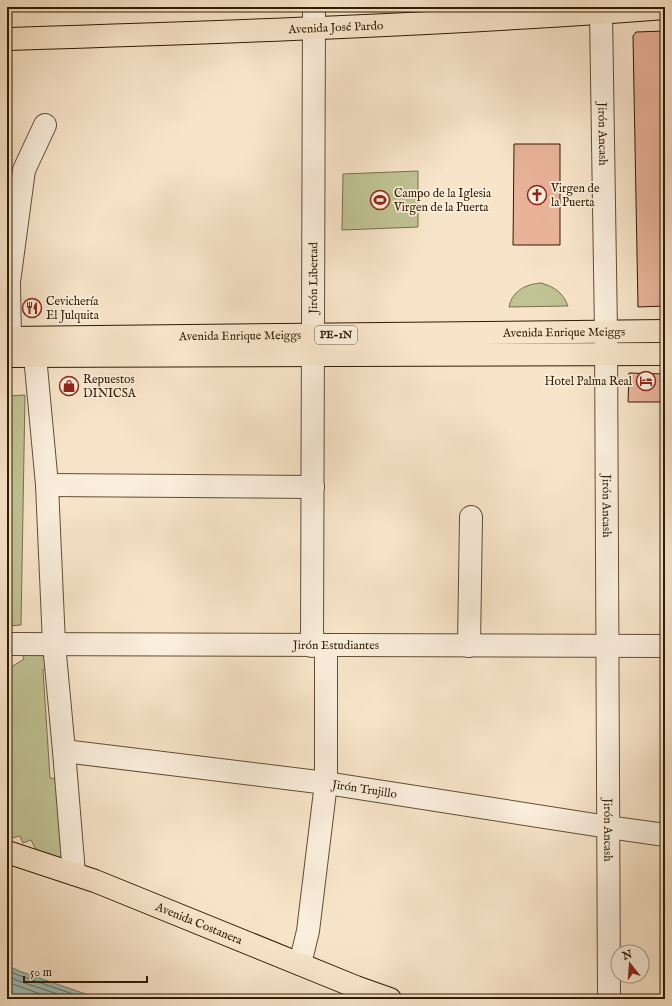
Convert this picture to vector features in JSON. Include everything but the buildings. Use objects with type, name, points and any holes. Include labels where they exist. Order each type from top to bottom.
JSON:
[{"type":"main road","name":"Avenida José Pardo","points":[[7,39],[315,29],[665,8]]},
{"type":"main road","name":"Avenida Enrique Meiggs","points":[[8,344],[35,356],[606,332],[665,331]]},
{"type":"main road","name":"Avenida Enrique Meiggs","points":[[8,344],[314,345],[605,354],[665,354]]},
{"type":"main road","name":"Avenida Costanera","points":[[7,852],[95,881],[356,987],[390,999]]},
{"type":"street","name":"Jirón Libertad","points":[[300,964],[308,931],[326,783],[313,487],[314,7]]},
{"type":"street","name":"Jirón Ancash","points":[[601,13],[606,332],[609,999]]},
{"type":"street","points":[[8,344],[9,282],[24,170],[45,125]]},
{"type":"street","points":[[35,356],[47,485],[54,644],[74,874]]},
{"type":"street","points":[[47,485],[313,487]]},
{"type":"street","points":[[469,646],[471,517]]},
{"type":"street","name":"Jirón Estudiantes","points":[[7,644],[665,646]]},
{"type":"street","name":"Jirón Trujillo","points":[[64,751],[326,783],[665,835]]},
{"type":"green space","points":[[7,7],[134,7],[7,11]]},
{"type":"green space","name":"Campo de la Iglesia Virgen de la Puerta","points":[[418,171],[418,227],[342,230],[343,174]]},
{"type":"green space","points":[[541,283],[558,291],[564,297],[568,306],[509,307],[513,297],[520,289]]},
{"type":"green space","points":[[25,395],[21,625],[7,626],[7,396]]},
{"type":"green space","points":[[44,647],[52,663],[43,670],[50,778],[57,779],[63,856],[61,860],[41,859],[31,840],[23,843],[20,836],[12,838],[10,831],[7,832],[7,664],[11,667],[24,659],[20,650]]},
{"type":"water","points":[[7,965],[19,971],[100,999],[7,999]]},
{"type":"place","name":"Virgen de la Puerta","points":[[537,195]]},
{"type":"place","name":"Campo de la Iglesia Virgen de la Puerta","points":[[380,200]]},
{"type":"place","name":"Cevichería El Julquita","points":[[32,308]]},
{"type":"place","name":"Hotel Palma Real","points":[[646,381]]},
{"type":"place","name":"Repuestos DINICSA","points":[[69,386]]}]
